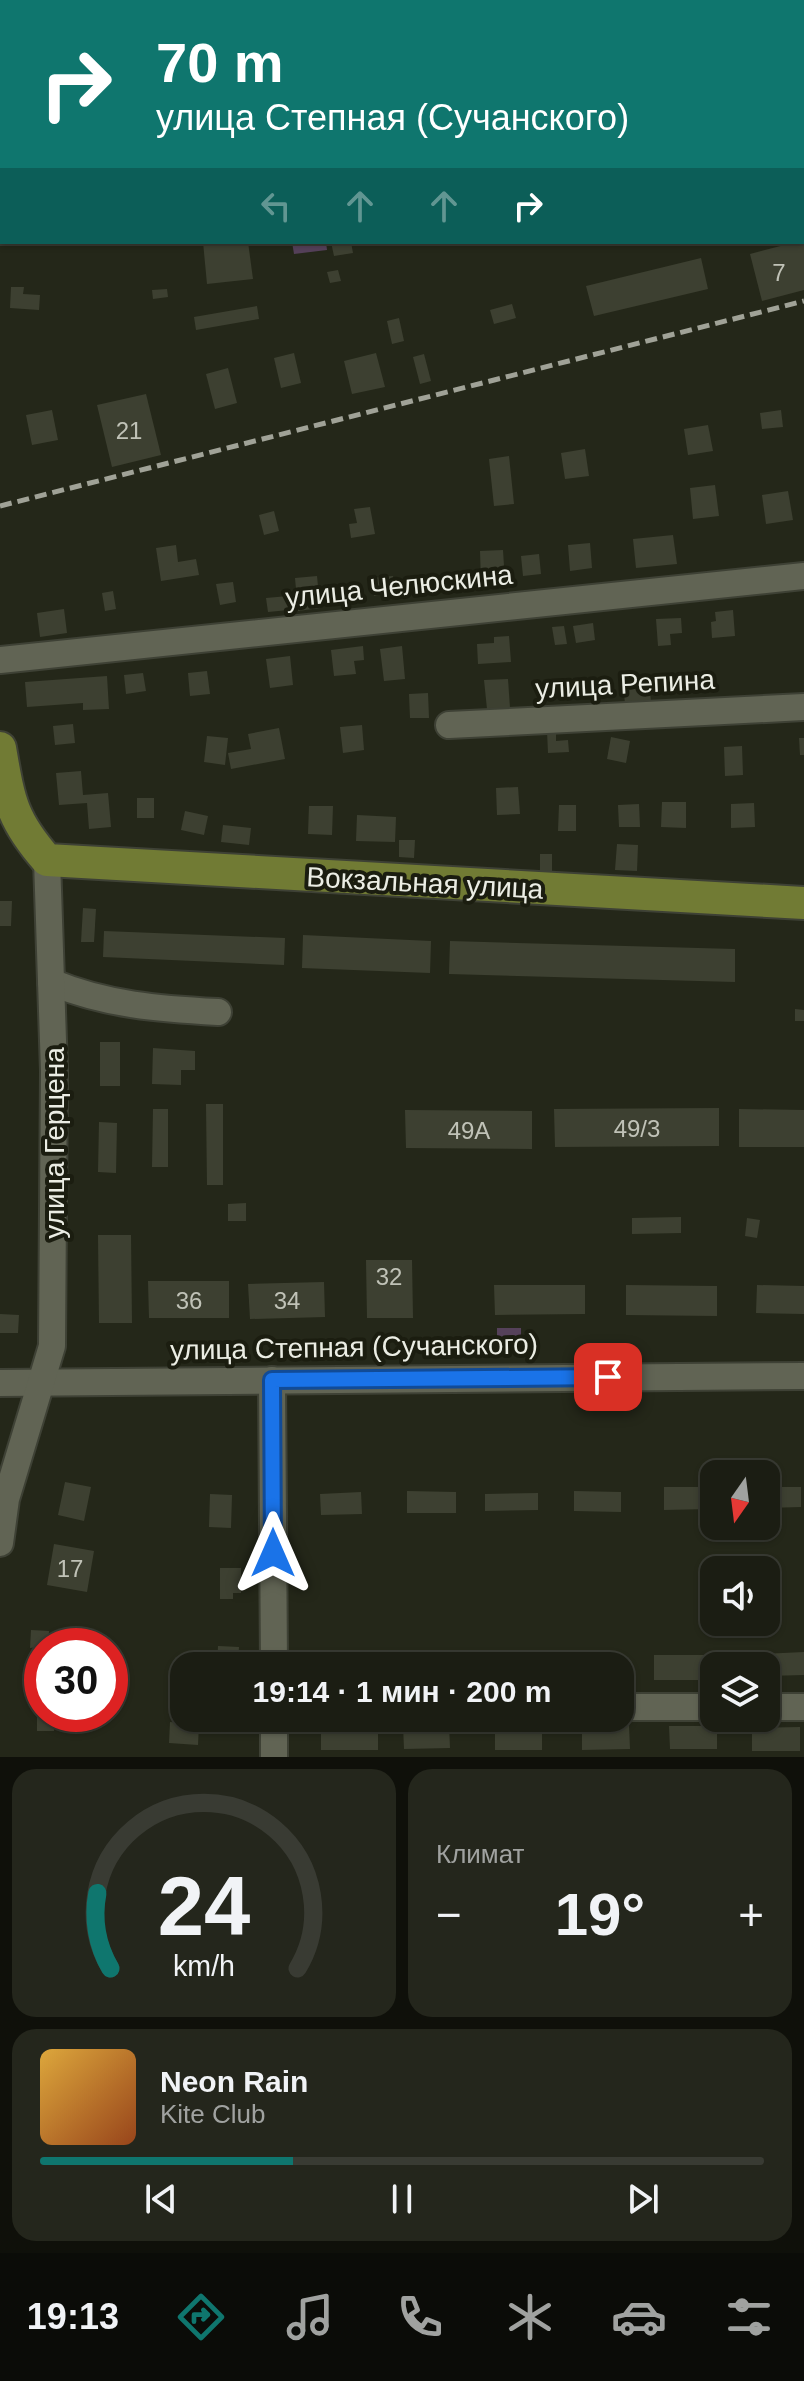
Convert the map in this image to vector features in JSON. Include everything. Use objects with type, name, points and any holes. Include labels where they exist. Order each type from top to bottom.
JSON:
[{"type":"main road","points":[[0,748],[12,834],[47,860]]},
{"type":"main road","name":"Вокзальная улица","points":[[47,860],[804,903]]},
{"type":"street","name":"улица Челюскина","points":[[0,660],[804,576]]},
{"type":"street","name":"улица Репина","points":[[449,725],[804,707]]},
{"type":"street","name":"улица Герцена","points":[[0,1543],[6,1499],[52,1346],[56,1204],[47,860]]},
{"type":"street","points":[[51,982],[84,996],[117,1003],[218,1012]]},
{"type":"street","name":"улица Степная (Сучанского)","points":[[0,1383],[804,1376]]},
{"type":"street","points":[[272,1380],[274,1652]]},
{"type":"street","points":[[634,1707],[700,1707]]},
{"type":"street","points":[[780,1707],[804,1707]]},
{"type":"street","points":[[274,1732],[274,1757]]},
{"type":"shaded area","points":[[292,244],[326,244],[327,250],[294,254]]},
{"type":"shaded area","points":[[497,1328],[521,1328],[521,1343],[497,1343]]},
{"type":"building","points":[[203,244],[248,244],[253,279],[207,284]]},
{"type":"building","points":[[331,244],[351,244],[353,253],[334,256]]},
{"type":"building","points":[[788,244],[804,244],[804,290],[762,301],[750,254]]},
{"type":"building","points":[[701,258],[708,289],[594,316],[586,286]]},
{"type":"building","points":[[338,270],[341,281],[330,283],[327,272]]},
{"type":"building","points":[[11,287],[24,287],[23,294],[40,295],[39,310],[10,308]]},
{"type":"building","points":[[167,289],[168,297],[153,299],[152,290]]},
{"type":"building","points":[[512,304],[516,318],[494,324],[490,310]]},
{"type":"building","points":[[257,306],[259,319],[196,330],[194,317]]},
{"type":"building","points":[[399,318],[404,341],[392,344],[387,321]]},
{"type":"building","points":[[294,353],[301,383],[281,388],[274,358]]},
{"type":"building","points":[[376,353],[385,387],[352,394],[344,361]]},
{"type":"building","points":[[424,354],[431,381],[420,384],[413,357]]},
{"type":"building","points":[[228,368],[237,403],[215,409],[206,374]]},
{"type":"building","points":[[146,394],[161,455],[112,467],[97,405]]},
{"type":"building","points":[[52,410],[58,440],[32,445],[26,415]]},
{"type":"building","points":[[781,410],[783,427],[762,429],[760,413]]},
{"type":"building","points":[[708,425],[713,451],[688,455],[684,429]]},
{"type":"building","points":[[585,449],[589,476],[565,479],[561,453]]},
{"type":"building","points":[[509,456],[514,504],[494,506],[489,459]]},
{"type":"building","points":[[715,485],[719,516],[693,519],[690,488]]},
{"type":"building","points":[[788,491],[793,520],[766,524],[762,495]]},
{"type":"building","points":[[370,507],[375,534],[351,538],[349,524],[357,523],[354,509]]},
{"type":"building","points":[[274,511],[279,531],[264,535],[259,515]]},
{"type":"building","points":[[673,535],[677,564],[636,568],[633,539]]},
{"type":"building","points":[[590,543],[592,568],[570,571],[568,545]]},
{"type":"building","points":[[176,545],[178,562],[196,559],[199,575],[161,581],[156,548]]},
{"type":"building","points":[[503,550],[505,582],[481,582],[480,551]]},
{"type":"building","points":[[539,554],[541,574],[523,576],[521,556]]},
{"type":"building","points":[[317,576],[320,608],[298,611],[295,578]]},
{"type":"building","points":[[393,576],[395,593],[374,596],[372,578]]},
{"type":"building","points":[[233,582],[236,602],[220,605],[216,584]]},
{"type":"building","points":[[113,591],[116,609],[105,611],[102,593]]},
{"type":"building","points":[[288,596],[289,610],[268,612],[266,598]]},
{"type":"building","points":[[64,609],[67,633],[40,637],[37,613]]},
{"type":"building","points":[[733,610],[735,636],[712,638],[711,622],[716,621],[715,612]]},
{"type":"building","points":[[681,618],[682,633],[670,634],[671,645],[658,646],[656,619]]},
{"type":"building","points":[[593,623],[595,640],[576,643],[573,626]]},
{"type":"building","points":[[564,626],[567,644],[555,645],[552,627]]},
{"type":"building","points":[[509,636],[511,662],[478,664],[477,644],[494,643],[494,637]]},
{"type":"building","points":[[363,646],[364,660],[354,661],[356,674],[334,676],[331,650]]},
{"type":"building","points":[[402,646],[405,679],[384,681],[380,649]]},
{"type":"building","points":[[290,656],[293,685],[270,688],[266,659]]},
{"type":"building","points":[[207,671],[210,694],[190,696],[188,673]]},
{"type":"building","points":[[143,673],[146,691],[126,694],[124,675]]},
{"type":"building","points":[[648,674],[651,701],[625,703],[622,677]]},
{"type":"building","points":[[107,676],[109,709],[83,710],[83,703],[27,707],[25,682]]},
{"type":"building","points":[[508,679],[510,708],[487,709],[484,680]]},
{"type":"building","points":[[428,693],[429,718],[410,718],[409,694]]},
{"type":"building","points":[[73,724],[75,743],[55,745],[53,726]]},
{"type":"building","points":[[362,725],[364,750],[343,753],[340,727]]},
{"type":"building","points":[[279,728],[285,759],[231,769],[228,753],[251,749],[248,734]]},
{"type":"building","points":[[556,730],[556,741],[568,740],[569,752],[548,753],[547,731]]},
{"type":"building","points":[[207,736],[228,738],[225,765],[204,762]]},
{"type":"building","points":[[611,737],[630,741],[626,763],[607,759]]},
{"type":"building","points":[[799,738],[804,738],[804,755],[800,755]]},
{"type":"building","points":[[742,746],[743,775],[725,776],[724,747]]},
{"type":"building","points":[[81,771],[83,795],[108,793],[111,827],[89,829],[87,803],[59,805],[56,773]]},
{"type":"building","points":[[518,787],[520,814],[497,815],[496,788]]},
{"type":"building","points":[[137,798],[154,798],[154,818],[137,818]]},
{"type":"building","points":[[662,802],[686,802],[686,828],[661,827]]},
{"type":"building","points":[[754,803],[755,827],[731,828],[731,804]]},
{"type":"building","points":[[639,804],[640,827],[619,827],[618,805]]},
{"type":"building","points":[[559,805],[576,805],[576,831],[558,831]]},
{"type":"building","points":[[309,806],[333,806],[332,835],[308,834]]},
{"type":"building","points":[[185,811],[208,816],[204,835],[181,830]]},
{"type":"building","points":[[357,815],[396,817],[395,842],[356,841]]},
{"type":"building","points":[[223,825],[251,828],[249,845],[221,842]]},
{"type":"building","points":[[399,840],[415,840],[414,858],[399,857]]},
{"type":"building","points":[[617,844],[638,845],[637,871],[615,870]]},
{"type":"building","points":[[540,854],[552,854],[552,872],[540,872]]},
{"type":"building","points":[[0,901],[12,901],[11,926],[0,926]]},
{"type":"building","points":[[83,908],[96,909],[94,942],[81,942]]},
{"type":"building","points":[[104,931],[285,938],[284,965],[103,957]]},
{"type":"building","points":[[303,935],[431,941],[430,973],[302,968]]},
{"type":"building","points":[[450,941],[735,949],[735,982],[449,974]]},
{"type":"building","points":[[795,1009],[804,1010],[804,1021],[795,1021]]},
{"type":"building","points":[[100,1042],[120,1042],[120,1086],[100,1086]]},
{"type":"building","points":[[153,1048],[195,1051],[195,1070],[181,1070],[181,1085],[152,1084]]},
{"type":"building","points":[[206,1104],[223,1104],[223,1185],[207,1185]]},
{"type":"building","points":[[719,1108],[719,1146],[555,1147],[554,1109]]},
{"type":"building","points":[[153,1109],[168,1109],[168,1167],[152,1167]]},
{"type":"building","points":[[739,1109],[804,1110],[804,1147],[739,1147]]},
{"type":"building","points":[[405,1110],[532,1111],[532,1149],[406,1148]]},
{"type":"building","points":[[99,1122],[117,1123],[116,1173],[98,1172]]},
{"type":"building","points":[[246,1203],[246,1221],[228,1221],[228,1204]]},
{"type":"building","points":[[681,1217],[681,1233],[632,1234],[632,1218]]},
{"type":"building","points":[[747,1218],[760,1220],[757,1238],[745,1236]]},
{"type":"building","points":[[98,1235],[131,1235],[132,1323],[99,1323]]},
{"type":"building","points":[[366,1260],[412,1260],[413,1318],[367,1318]]},
{"type":"building","points":[[148,1281],[229,1281],[229,1318],[149,1318]]},
{"type":"building","points":[[324,1282],[325,1317],[250,1319],[248,1284]]},
{"type":"building","points":[[494,1285],[585,1285],[585,1314],[495,1315]]},
{"type":"building","points":[[626,1285],[717,1286],[717,1316],[626,1315]]},
{"type":"building","points":[[757,1285],[804,1286],[804,1314],[756,1313]]},
{"type":"building","points":[[0,1314],[19,1315],[18,1333],[0,1333]]},
{"type":"building","points":[[65,1482],[91,1487],[84,1521],[58,1515]]},
{"type":"building","points":[[664,1487],[700,1487],[700,1509],[664,1510]]},
{"type":"building","points":[[780,1487],[801,1487],[801,1507],[780,1508]]},
{"type":"building","points":[[407,1491],[456,1492],[456,1513],[407,1513]]},
{"type":"building","points":[[574,1491],[621,1492],[621,1512],[574,1511]]},
{"type":"building","points":[[361,1492],[362,1514],[321,1515],[320,1494]]},
{"type":"building","points":[[538,1493],[538,1510],[485,1511],[485,1494]]},
{"type":"building","points":[[210,1494],[232,1495],[231,1528],[209,1527]]},
{"type":"building","points":[[54,1544],[94,1551],[87,1592],[47,1585]]},
{"type":"building","points":[[220,1568],[241,1568],[241,1593],[233,1593],[233,1599],[220,1599]]},
{"type":"building","points":[[218,1646],[239,1647],[239,1652],[218,1652]]},
{"type":"building","points":[[804,1652],[804,1675],[780,1676],[780,1653]]},
{"type":"building","points":[[654,1655],[700,1655],[700,1680],[654,1680]]},
{"type":"building","points":[[170,1722],[170,1732],[199,1732],[198,1745],[169,1743]]},
{"type":"building","points":[[669,1726],[700,1726],[700,1732],[717,1732],[717,1749],[670,1749]]},
{"type":"building","points":[[780,1727],[800,1727],[800,1751],[752,1751],[752,1732],[780,1732]]},
{"type":"building","points":[[321,1732],[378,1732],[378,1750],[321,1750]]},
{"type":"building","points":[[403,1732],[449,1732],[450,1748],[404,1749]]},
{"type":"building","points":[[495,1732],[542,1732],[542,1750],[495,1750]]},
{"type":"building","points":[[582,1732],[629,1732],[630,1749],[582,1750]]},
{"type":"railway","points":[[0,506],[804,301]]},
{"type":"route","points":[[273,1553],[272,1380],[608,1377]]}]
